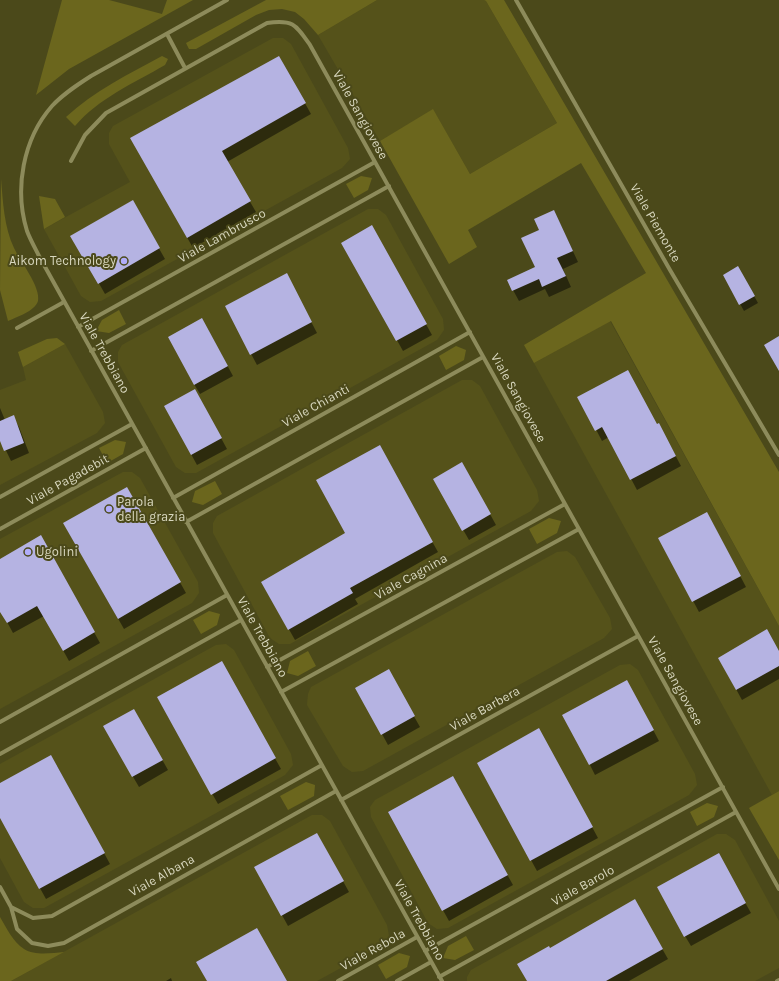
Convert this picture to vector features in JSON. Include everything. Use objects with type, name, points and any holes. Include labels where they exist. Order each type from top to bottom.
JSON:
[{"type":"street","name":"Viale Trebbiano","points":[[227,0],[91,76],[70,90],[52,106],[39,124],[27,147],[22,174],[22,202],[27,231],[38,256],[440,979]]},
{"type":"street","name":"Viale Piemonte","points":[[516,0],[670,270],[779,455]]},
{"type":"street","name":"Viale Sangiovese","points":[[71,161],[85,135],[106,113],[266,23],[286,22],[296,26],[310,45],[779,889]]},
{"type":"street","points":[[166,34],[185,68]]},
{"type":"street","name":"Viale Lambrusco","points":[[78,327],[375,162]]},
{"type":"street","points":[[91,351],[388,186]]},
{"type":"street","name":"Viale Trebbiano","points":[[17,328],[64,302]]},
{"type":"street","name":"Viale Chianti","points":[[173,498],[470,332]]},
{"type":"street","points":[[186,522],[483,357]]},
{"type":"street","name":"Viale Pagadebit","points":[[0,497],[132,424]]},
{"type":"street","name":"Viale Pagadebit","points":[[0,529],[146,448]]},
{"type":"street","name":"Viale Cagnina","points":[[267,667],[565,504]]},
{"type":"street","points":[[281,692],[579,529]]},
{"type":"street","points":[[0,722],[227,595]]},
{"type":"street","points":[[0,754],[240,620]]},
{"type":"street","name":"Viale Barbera","points":[[341,800],[638,636]]},
{"type":"street","name":"Viale Albana","points":[[11,907],[33,918],[52,916],[322,766]]},
{"type":"street","name":"Viale Barolo","points":[[425,951],[722,787]]},
{"type":"street","name":"Viale Albana","points":[[0,887],[11,907],[17,929],[32,943],[48,946],[64,943],[336,791]]},
{"type":"street","name":"Viale Barolo","points":[[440,979],[736,812]]},
{"type":"street","name":"Viale Rebola","points":[[338,981],[417,937]]},
{"type":"street","points":[[397,981],[431,962]]},
{"type":"shaded area","points":[[62,0],[109,0],[162,14],[167,0],[193,0],[69,69],[36,95]]},
{"type":"shaded area","points":[[266,0],[377,0],[318,35],[304,19],[295,12],[282,9],[269,10],[256,15],[196,49],[189,49],[186,43]]},
{"type":"shaded area","points":[[377,0],[486,1],[557,123],[470,174],[433,110],[380,141],[318,35]]},
{"type":"shaded area","points":[[484,0],[504,0],[779,472],[779,626],[611,321],[534,363],[524,345],[646,273],[581,163],[468,230],[477,247],[449,264],[380,141],[433,109],[470,174],[557,123],[486,1]]},
{"type":"shaded area","points":[[273,38],[283,38],[291,44],[348,148],[350,159],[342,168],[101,301],[90,302],[81,296],[44,229],[130,182],[109,144],[109,133],[113,126]]},
{"type":"shaded area","points":[[162,56],[168,59],[165,65],[106,99],[84,116],[75,126],[66,117],[100,91]]},
{"type":"shaded area","points":[[361,176],[372,178],[368,190],[354,198],[346,184]]},
{"type":"shaded area","points":[[1,179],[4,214],[8,232],[14,248],[29,274],[38,295],[38,301],[33,308],[8,321],[0,290]]},
{"type":"shaded area","points":[[39,196],[55,199],[65,217],[44,229]]},
{"type":"shaded area","points":[[368,209],[378,209],[386,215],[443,319],[444,330],[437,340],[196,473],[185,473],[176,467],[118,362],[118,352],[122,345]]},
{"type":"shaded area","points":[[119,310],[126,324],[109,333],[96,331],[102,320]]},
{"type":"shaded area","points":[[610,321],[779,626],[779,791],[772,795],[534,363]]},
{"type":"shaded area","points":[[57,338],[65,344],[23,367],[18,352],[47,339]]},
{"type":"shaded area","points":[[65,344],[103,412],[105,423],[97,433],[0,485],[0,390],[26,380],[23,367]]},
{"type":"shaded area","points":[[456,346],[466,350],[464,360],[446,370],[439,356]]},
{"type":"shaded area","points":[[462,380],[472,380],[480,386],[537,490],[539,501],[531,511],[290,644],[279,644],[270,638],[213,533],[213,523],[217,516]]},
{"type":"shaded area","points":[[115,440],[126,442],[123,454],[107,463],[99,448]]},
{"type":"shaded area","points":[[123,472],[132,472],[140,478],[198,582],[199,593],[192,603],[0,709],[0,539]]},
{"type":"shaded area","points":[[215,481],[222,494],[203,505],[192,502],[195,491]]},
{"type":"shaded area","points":[[549,518],[561,521],[557,533],[537,544],[529,529]]},
{"type":"shaded area","points":[[567,551],[575,557],[610,618],[612,629],[604,638],[363,771],[352,772],[343,766],[307,705],[308,694],[311,687],[557,552]]},
{"type":"shaded area","points":[[209,611],[220,614],[217,625],[201,634],[193,620]]},
{"type":"shaded area","points":[[226,644],[234,650],[291,754],[293,765],[285,775],[44,908],[33,908],[24,902],[0,858],[0,764],[216,645]]},
{"type":"shaded area","points":[[308,651],[316,666],[298,676],[287,673],[290,661]]},
{"type":"shaded area","points":[[630,664],[638,670],[695,774],[697,785],[689,795],[448,928],[437,929],[428,923],[371,817],[370,807],[375,800],[620,665]]},
{"type":"shaded area","points":[[306,782],[315,785],[314,796],[288,810],[280,796]]},
{"type":"shaded area","points":[[779,791],[779,860],[749,808]]},
{"type":"shaded area","points":[[707,803],[718,806],[714,817],[697,826],[690,812]]},
{"type":"shaded area","points":[[312,815],[322,815],[330,821],[387,925],[389,936],[381,946],[317,981],[11,981]]},
{"type":"shaded area","points":[[717,834],[726,834],[735,840],[779,921],[779,968],[755,981],[467,981],[467,977],[471,970]]},
{"type":"shaded area","points":[[0,917],[13,938],[24,949],[33,953],[64,952],[11,981],[0,981]]},
{"type":"shaded area","points":[[466,936],[474,950],[455,960],[443,958],[448,946]]},
{"type":"shaded area","points":[[399,953],[410,956],[407,967],[386,979],[378,965]]},
{"type":"building","points":[[279,56],[306,103],[222,151],[251,201],[187,238],[130,138]]},
{"type":"building","points":[[133,200],[160,248],[98,284],[70,236]]},
{"type":"building","points":[[554,210],[573,251],[557,258],[566,276],[542,287],[539,279],[512,291],[507,280],[535,267],[521,238],[539,230],[534,219]]},
{"type":"building","points":[[372,225],[427,324],[396,341],[341,243]]},
{"type":"building","points":[[738,266],[755,296],[739,305],[723,275]]},
{"type":"building","points":[[287,273],[312,322],[250,355],[225,306]]},
{"type":"building","points":[[202,318],[228,366],[194,385],[168,337]]},
{"type":"building","points":[[779,336],[779,371],[764,345]]},
{"type":"building","points":[[628,370],[657,424],[659,423],[676,456],[630,480],[602,427],[595,431],[577,397]]},
{"type":"building","points":[[195,389],[222,438],[191,455],[164,406]]},
{"type":"building","points":[[14,415],[24,443],[4,451],[0,441],[0,421]]},
{"type":"building","points":[[380,445],[433,542],[350,588],[353,593],[288,630],[261,582],[345,533],[316,480]]},
{"type":"building","points":[[462,462],[491,514],[462,531],[433,479]]},
{"type":"building","points":[[127,487],[181,582],[118,619],[63,523]]},
{"type":"building","points":[[707,512],[741,576],[692,602],[658,538]]},
{"type":"building","points":[[41,535],[95,632],[63,651],[37,606],[7,623],[0,612],[0,559]]},
{"type":"building","points":[[767,629],[779,651],[779,666],[736,690],[718,658]]},
{"type":"building","points":[[222,661],[276,758],[211,795],[157,697]]},
{"type":"building","points":[[389,669],[415,716],[381,735],[355,688]]},
{"type":"building","points":[[627,680],[654,730],[589,765],[562,715]]},
{"type":"building","points":[[134,709],[163,760],[132,777],[103,726]]},
{"type":"building","points":[[539,728],[593,827],[530,861],[477,763]]},
{"type":"building","points":[[51,755],[105,853],[39,889],[0,818],[0,783]]},
{"type":"building","points":[[453,776],[508,875],[442,911],[388,812]]},
{"type":"building","points":[[317,833],[344,881],[281,916],[254,867]]},
{"type":"building","points":[[719,853],[746,903],[684,937],[657,887]]},
{"type":"building","points":[[635,899],[663,949],[606,981],[527,981],[517,964],[549,946],[550,948]]},
{"type":"building","points":[[257,928],[287,981],[207,981],[196,962]]},
{"type":"place","name":"Aikom Technology","points":[[124,261]]},
{"type":"place","name":"Parola della grazia","points":[[109,509]]},
{"type":"place","name":"Ugolini","points":[[28,552]]}]
